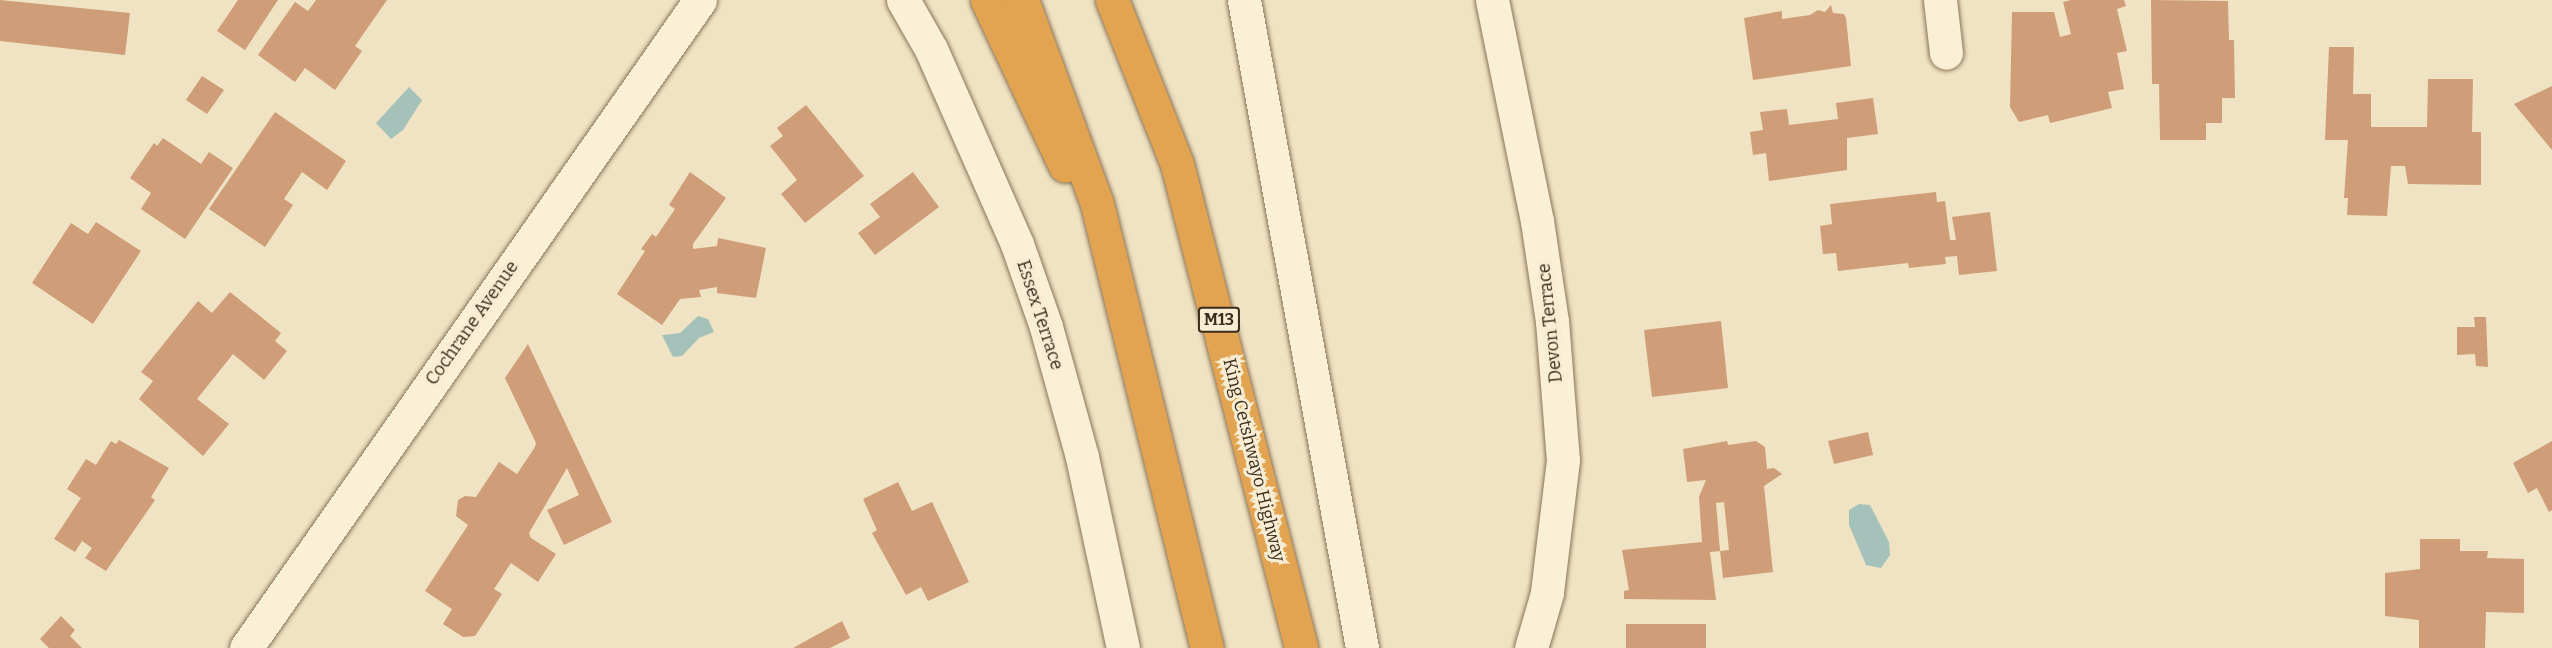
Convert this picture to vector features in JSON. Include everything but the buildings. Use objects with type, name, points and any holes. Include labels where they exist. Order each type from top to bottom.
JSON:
[{"type":"highway","points":[[987,0],[1114,271]]},
{"type":"highway","points":[[1022,0],[1076,138],[1114,271],[1207,648]]},
{"type":"highway","name":"King Cetshwayo Highway","points":[[1112,0],[1177,164],[1301,648]]},
{"type":"street","name":"Cochrane Avenue","points":[[246,648],[700,0]]},
{"type":"street","name":"Essex Terrace","points":[[903,0],[931,48],[1017,244],[1046,327],[1082,457],[1123,648]]},
{"type":"street","points":[[1244,0],[1362,648]]},
{"type":"street","name":"Devon Terrace","points":[[1492,0],[1537,221],[1552,321],[1563,460],[1547,593],[1531,648]]},
{"type":"street","points":[[1940,0],[1946,53]]},
{"type":"water","points":[[409,87],[422,100],[403,130],[391,139],[376,123]]},
{"type":"water","points":[[698,316],[708,319],[714,332],[699,338],[682,356],[673,357],[662,335],[680,333]]},
{"type":"water","points":[[1859,504],[1870,505],[1889,542],[1890,555],[1881,568],[1866,565],[1849,525],[1849,510]]}]
